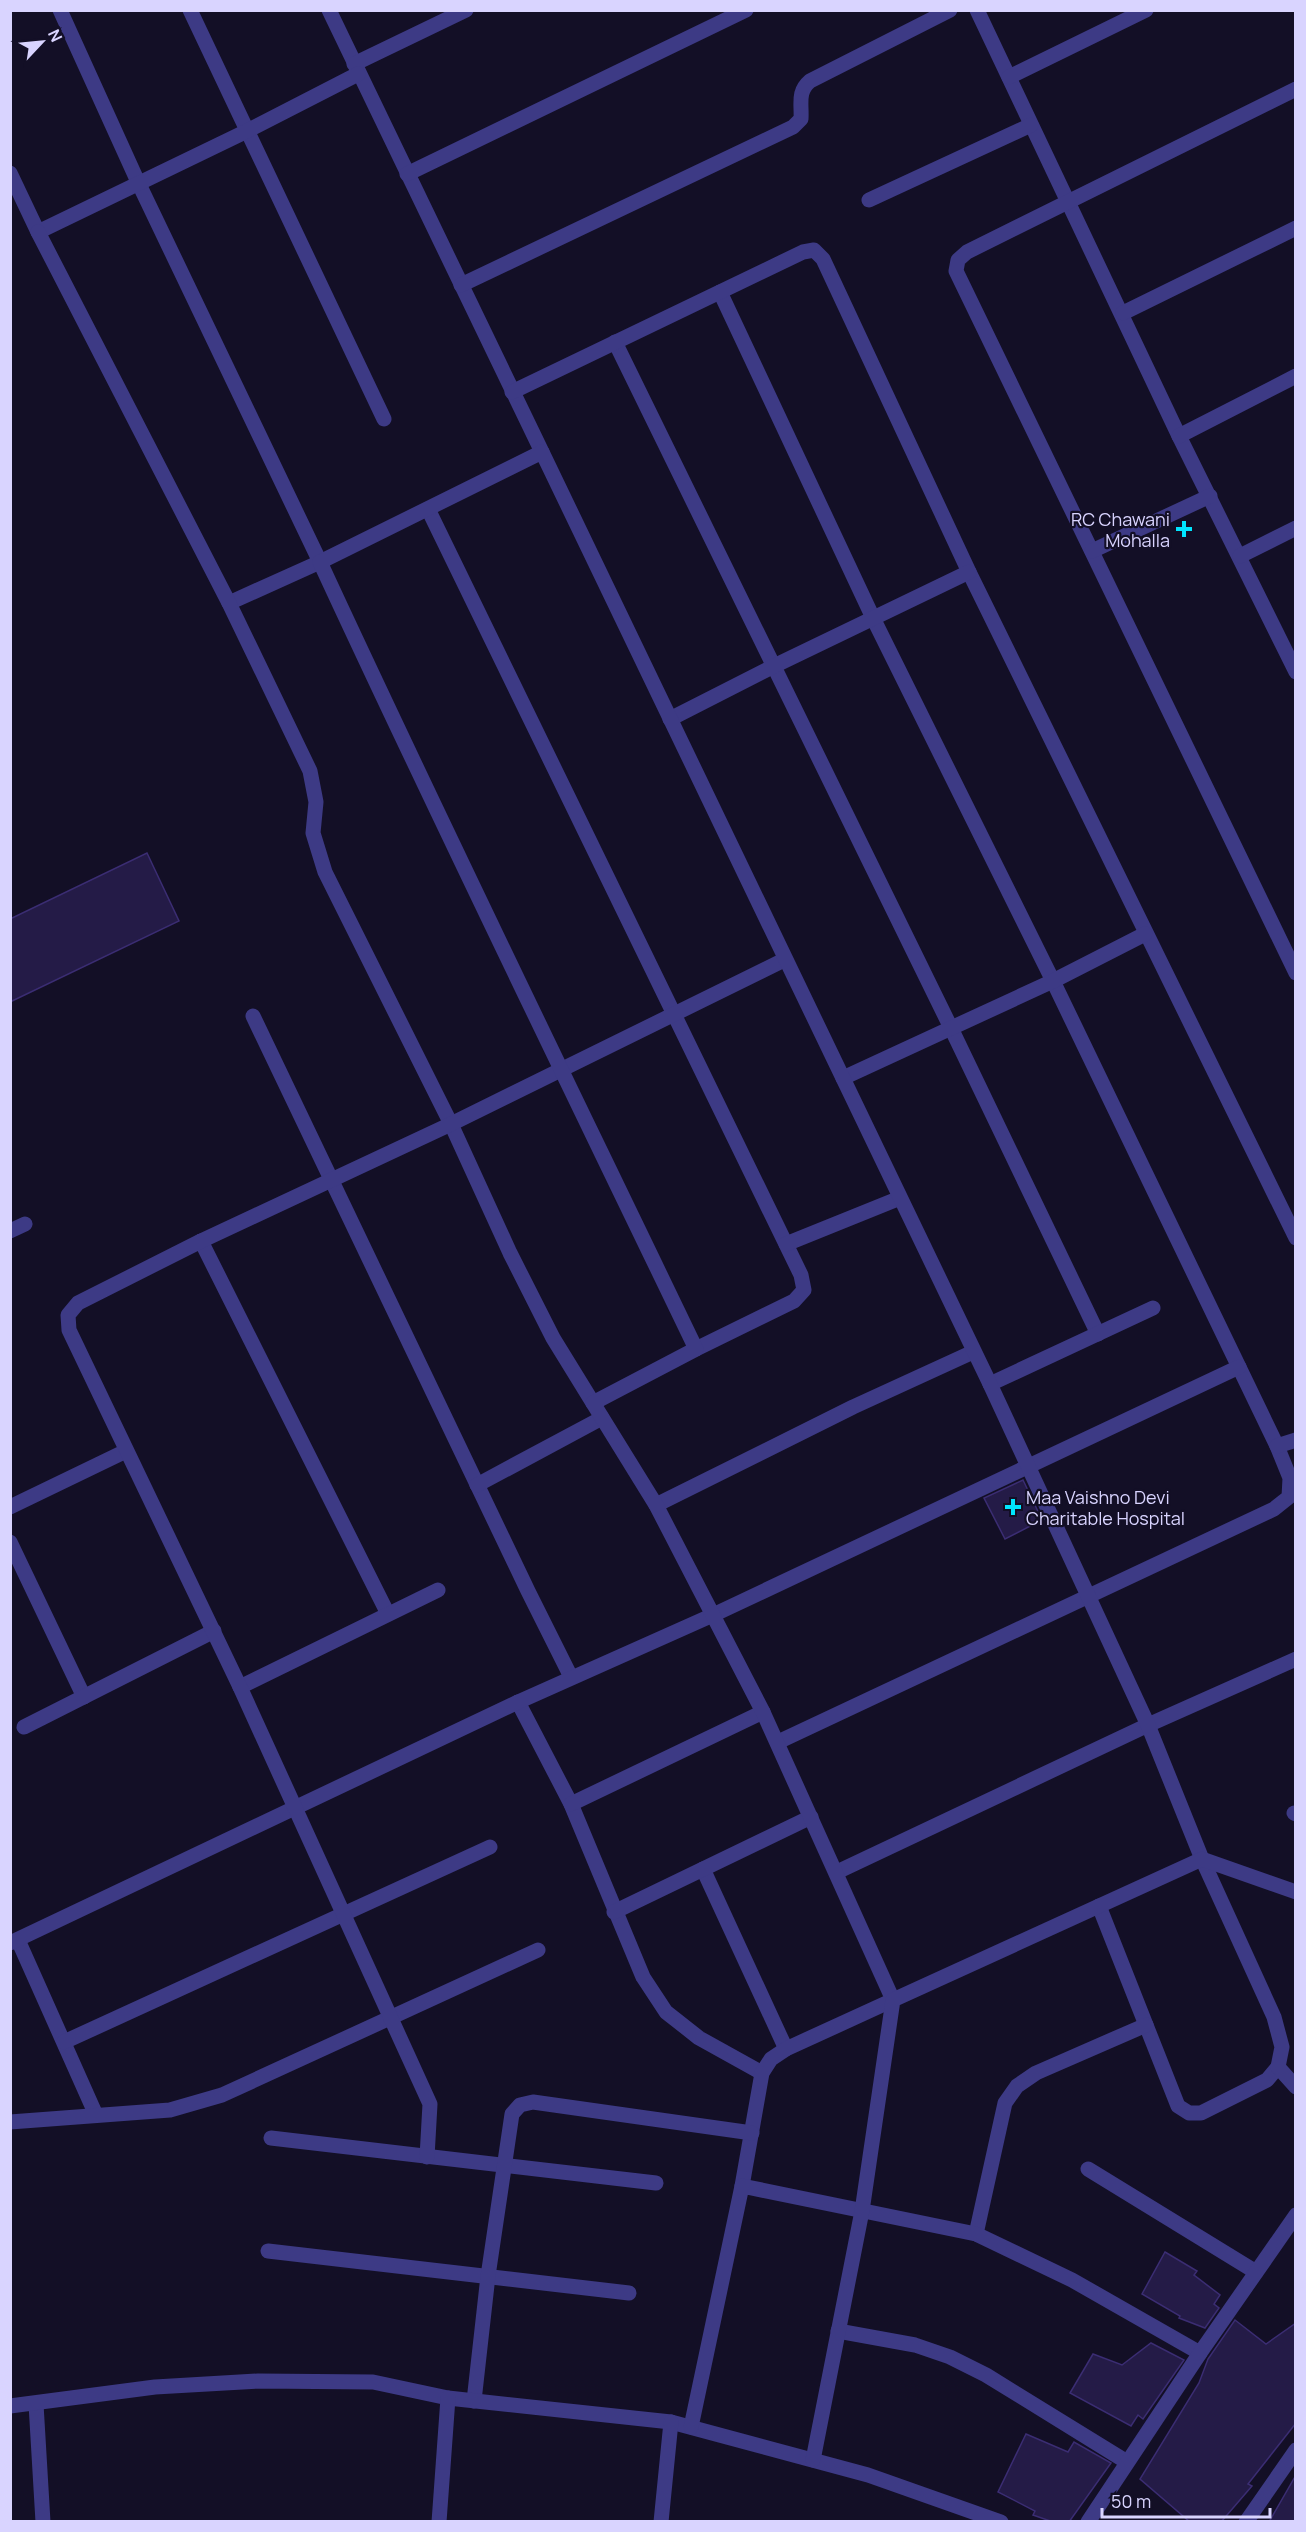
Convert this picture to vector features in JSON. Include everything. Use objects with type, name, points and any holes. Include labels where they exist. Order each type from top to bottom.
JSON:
[{"type":"street","points":[[60,10],[138,182],[320,562],[436,812],[563,1069],[696,1349]]},
{"type":"street","points":[[190,10],[384,419]]},
{"type":"street","points":[[329,10],[784,960],[990,1384],[1090,1597],[1148,1725],[1202,1859],[1274,2017],[1282,2047],[1278,2067],[1267,2080],[1201,2113],[1189,2113],[1178,2106],[1099,1906]]},
{"type":"street","points":[[38,232],[138,182],[247,132],[356,69],[466,10]]},
{"type":"street","points":[[407,174],[746,10]]},
{"type":"street","points":[[461,285],[793,127],[801,120],[800,98],[803,87],[810,81],[950,10]]},
{"type":"street","points":[[977,10],[1179,436],[1296,672]]},
{"type":"street","points":[[1009,77],[1146,10]]},
{"type":"street","points":[[1296,89],[967,252],[958,260],[956,271],[1296,974]]},
{"type":"street","points":[[869,200],[1031,125]]},
{"type":"street","points":[[10,173],[38,232],[230,603],[310,771],[316,802],[313,833],[325,872],[451,1124],[510,1253],[553,1338],[656,1505],[763,1712],[893,2000],[862,2211],[813,2460]]},
{"type":"street","points":[[1122,313],[1296,228]]},
{"type":"street","points":[[512,392],[802,252],[814,250],[823,259],[969,572],[1296,1238]]},
{"type":"street","points":[[720,292],[874,620],[1053,981],[1278,1446],[1290,1478],[1289,1497],[1274,1509],[778,1742]]},
{"type":"street","points":[[615,342],[1098,1334]]},
{"type":"street","points":[[1179,436],[1296,376]]},
{"type":"street","points":[[230,603],[320,562],[542,452]]},
{"type":"street","points":[[1092,551],[1210,496]]},
{"type":"street","points":[[428,509],[801,1275],[804,1290],[794,1301],[593,1403]]},
{"type":"street","points":[[1240,556],[1296,528]]},
{"type":"street","points":[[670,719],[969,572]]},
{"type":"street","points":[[843,1078],[1053,981],[1145,934]]},
{"type":"street","points":[[427,2157],[430,2104],[240,1686],[69,1330],[68,1315],[78,1303],[201,1241],[451,1124],[784,960]]},
{"type":"street","points":[[253,1016],[571,1677]]},
{"type":"street","points":[[786,1244],[900,1198]]},
{"type":"street","points":[[10,1231],[25,1224]]},
{"type":"street","points":[[201,1241],[388,1614]]},
{"type":"street","points":[[990,1384],[1153,1308]]},
{"type":"street","points":[[656,1505],[853,1407],[973,1352]]},
{"type":"street","points":[[96,2115],[64,2042],[14,1941],[571,1677],[713,1615],[1239,1367]]},
{"type":"street","points":[[477,1485],[602,1418]]},
{"type":"street","points":[[1278,1446],[1296,1440]]},
{"type":"street","points":[[10,1507],[126,1450]]},
{"type":"street","points":[[10,1542],[84,1697]]},
{"type":"street","points":[[240,1686],[438,1590]]},
{"type":"street","points":[[24,1727],[214,1631]]},
{"type":"street","points":[[837,1872],[1148,1725],[1296,1659]]},
{"type":"street","points":[[518,1702],[571,1804],[643,1977],[666,2012],[699,2038],[762,2073]]},
{"type":"street","points":[[571,1804],[763,1712]]},
{"type":"street","points":[[614,1912],[811,1816]]},
{"type":"street","points":[[64,2042],[490,1847]]},
{"type":"street","points":[[691,2427],[742,2186],[762,2073],[771,2059],[786,2049],[1202,1859],[1296,1892]]},
{"type":"street","points":[[703,1869],[786,2049]]},
{"type":"street","points":[[10,2122],[171,2110],[193,2105],[222,2095],[538,1950]]},
{"type":"street","points":[[976,2234],[1005,2103],[1017,2086],[1036,2073],[1146,2025]]},
{"type":"street","points":[[1278,2067],[1296,2087]]},
{"type":"street","points":[[474,2401],[488,2276],[512,2114],[520,2105],[533,2102],[752,2133]]},
{"type":"street","points":[[271,2138],[656,2183]]},
{"type":"street","points":[[1088,2169],[1256,2272]]},
{"type":"street","points":[[742,2186],[976,2234],[1072,2280],[1200,2353]]},
{"type":"street","points":[[1088,2522],[1200,2353],[1296,2215]]},
{"type":"street","points":[[268,2252],[629,2293]]},
{"type":"street","points":[[838,2331],[915,2345],[950,2357],[986,2375],[1127,2462]]},
{"type":"street","points":[[10,2406],[155,2387],[258,2381],[373,2382],[448,2398],[671,2422],[868,2475],[1001,2522]]},
{"type":"street","points":[[439,2522],[448,2398]]},
{"type":"street","points":[[36,2404],[43,2522]]},
{"type":"street","points":[[661,2522],[671,2422]]},
{"type":"street","points":[[1246,2522],[1296,2450]]},
{"type":"building","points":[[147,853],[179,921],[10,1002],[10,919]]},
{"type":"building","points":[[1023,1480],[1042,1520],[1005,1539],[984,1498]]},
{"type":"building","points":[[1165,2252],[1197,2271],[1194,2275],[1220,2295],[1214,2304],[1219,2308],[1205,2328],[1179,2318],[1180,2316],[1142,2294]]},
{"type":"building","points":[[1235,2320],[1266,2344],[1296,2323],[1296,2423],[1248,2484],[1252,2486],[1221,2522],[1190,2522],[1140,2479],[1199,2383],[1208,2359]]},
{"type":"building","points":[[1151,2343],[1184,2360],[1143,2419],[1138,2415],[1131,2426],[1070,2393],[1093,2354],[1122,2365]]},
{"type":"building","points":[[1026,2434],[1068,2452],[1074,2442],[1111,2463],[1069,2522],[1053,2522],[1033,2515],[1035,2511],[998,2492]]},
{"type":"building","points":[[1296,2475],[1296,2522],[1269,2522]]},
{"type":"place","name":"RC Chawani Mohalla","points":[[1184,529]]},
{"type":"place","name":"Maa Vaishno Devi Charitable Hospital","points":[[1013,1507]]}]
